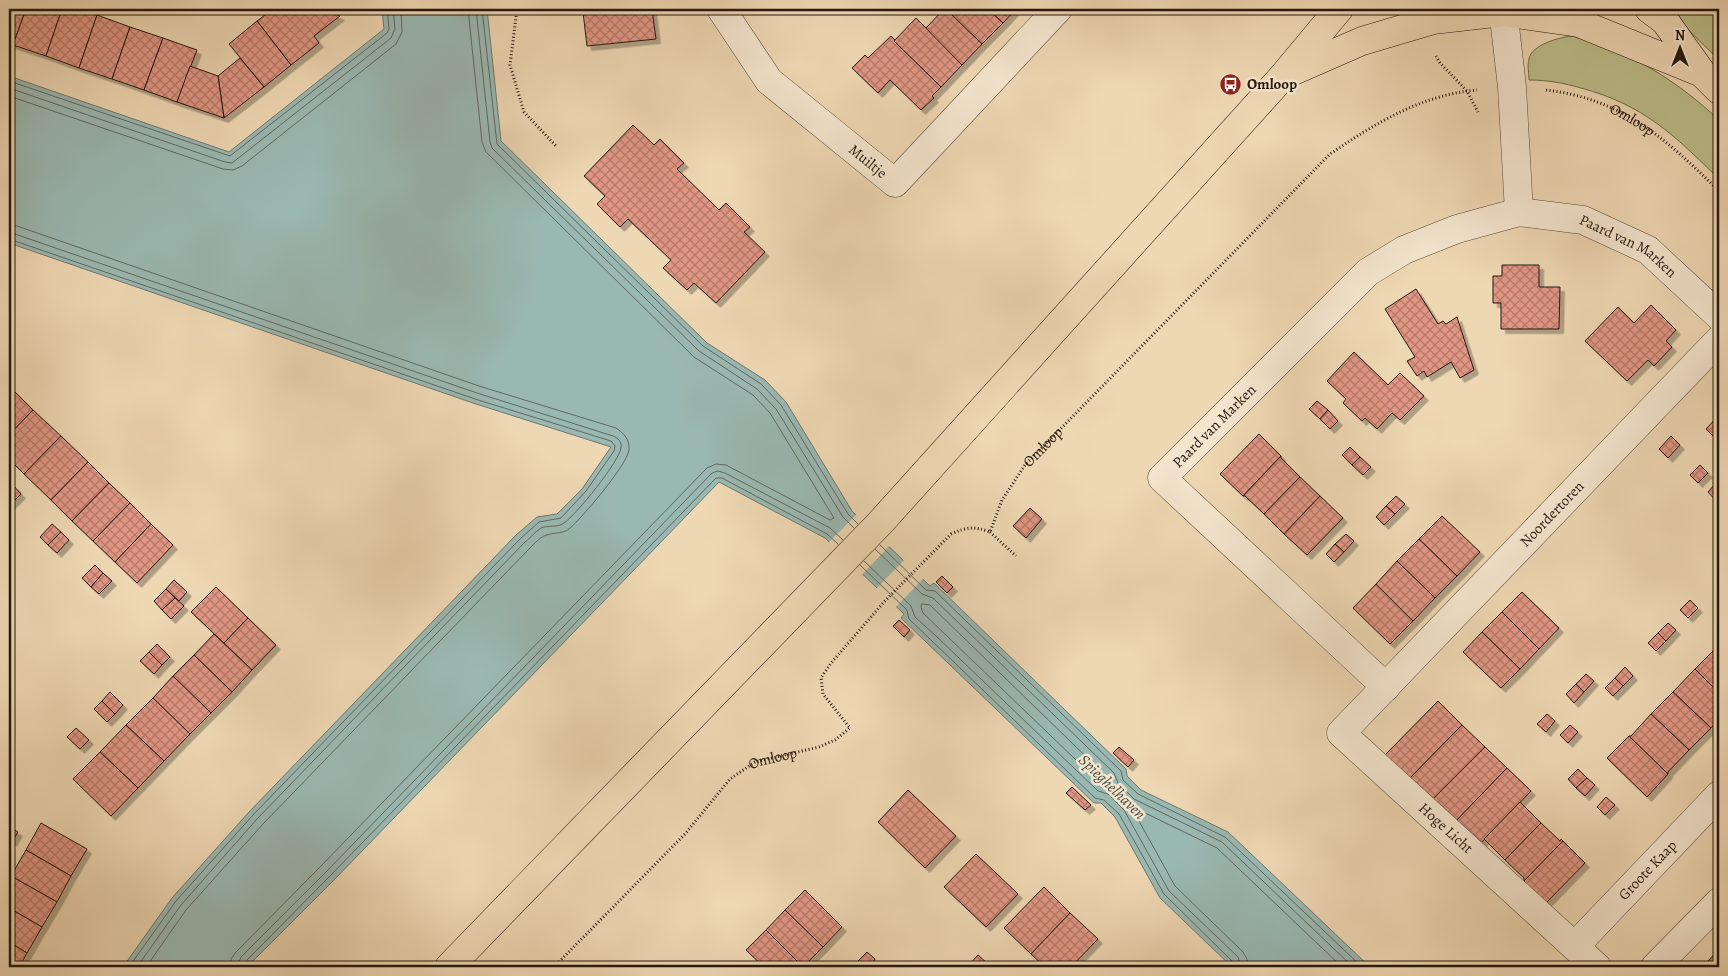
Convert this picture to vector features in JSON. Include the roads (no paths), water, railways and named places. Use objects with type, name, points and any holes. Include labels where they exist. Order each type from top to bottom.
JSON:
[{"type":"main road","points":[[449,967],[880,523],[1284,75],[1339,9]]},
{"type":"main road","points":[[1649,9],[1665,22],[1710,82]]},
{"type":"main road","points":[[1284,75],[1362,41],[1433,20],[1503,11],[1579,23],[1710,82]]},
{"type":"street","name":"Muiltje","points":[[721,9],[769,81],[895,183],[1058,9]]},
{"type":"street","points":[[1503,11],[1512,87],[1519,212]]},
{"type":"street","name":"Paard van Marken","points":[[1386,687],[1162,478],[1368,272],[1404,250],[1457,228],[1519,212],[1583,220],[1648,250],[1719,316]]},
{"type":"street","name":"Noordertoren","points":[[1386,687],[1719,340]]},
{"type":"street","name":"Hoge Licht","points":[[1386,687],[1341,733],[1597,967]]},
{"type":"street","name":"Groote Kaap","points":[[1575,946],[1719,795]]},
{"type":"street","points":[[1655,967],[1719,902]]},
{"type":"water","name":"Spieghelhaven","points":[[382,9],[487,9],[501,141],[707,343],[765,380],[786,402],[852,511],[930,586],[934,583],[1126,769],[1127,776],[1141,790],[1228,832],[1370,967],[1232,967],[1160,898],[1115,817],[1101,803],[1094,803],[901,618],[904,614],[825,538],[719,482],[333,881],[247,967],[123,967],[172,898],[249,812],[516,535],[537,517],[557,514],[582,489],[611,447],[473,403],[9,243],[9,76],[229,152],[384,29]]},
{"type":"place","name":"Omloop","points":[[1231,84]]}]
